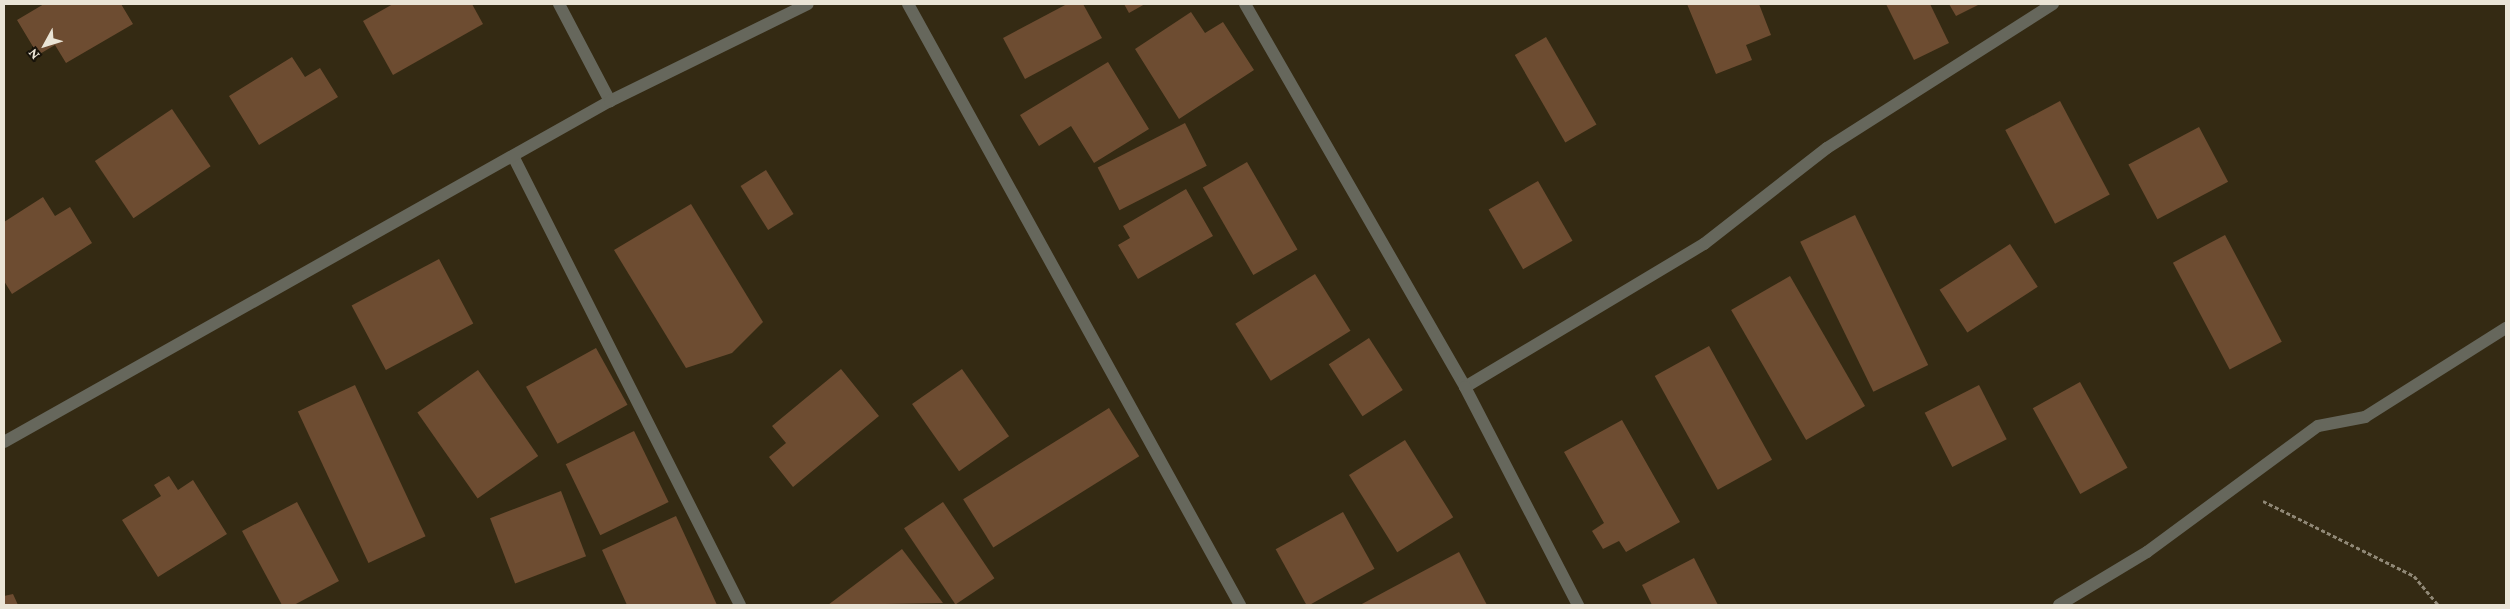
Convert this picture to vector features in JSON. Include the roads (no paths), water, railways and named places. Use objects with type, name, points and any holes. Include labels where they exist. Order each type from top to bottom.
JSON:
[{"type":"street","points":[[559,4],[610,101]]},
{"type":"street","points":[[4,442],[610,101],[808,4]]},
{"type":"street","points":[[908,4],[1240,605]]},
{"type":"street","points":[[1245,4],[1465,387],[1578,605]]},
{"type":"street","points":[[1465,387],[1704,244],[1827,148],[2052,4]]},
{"type":"street","points":[[513,156],[740,605]]},
{"type":"street","points":[[2058,605],[2147,552],[2238,482],[2318,426],[2365,417],[2506,328]]}]
